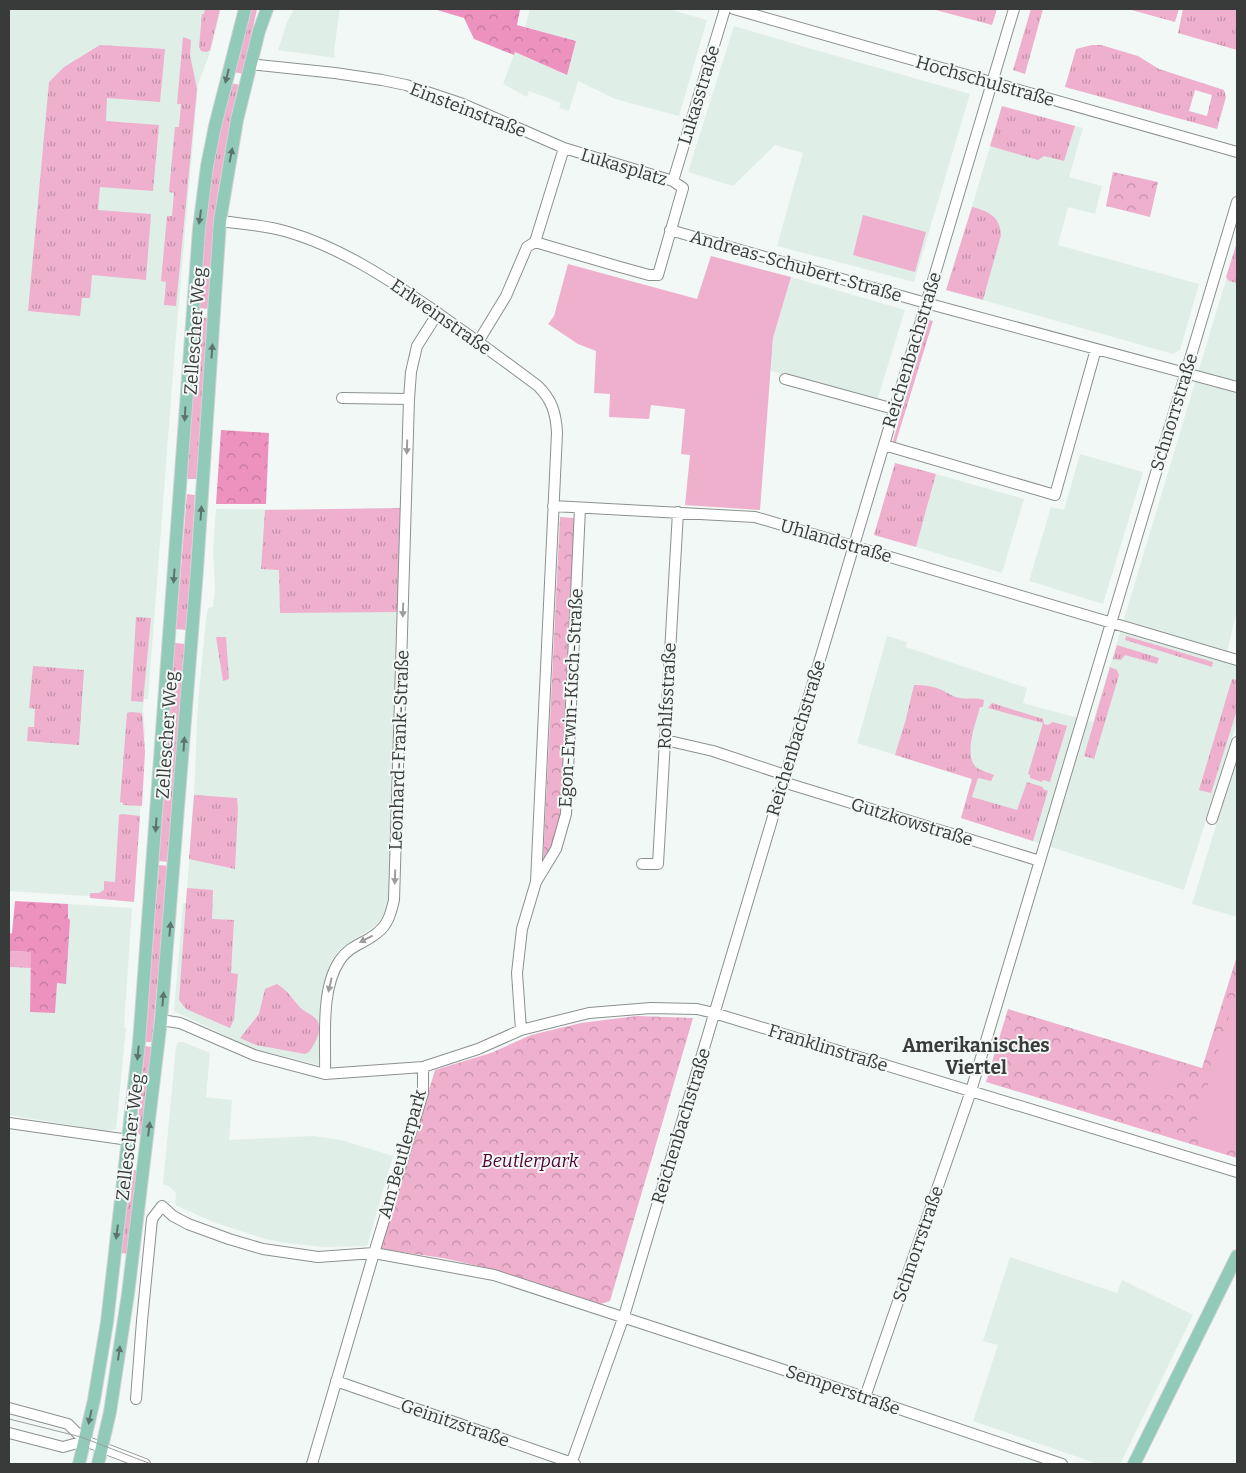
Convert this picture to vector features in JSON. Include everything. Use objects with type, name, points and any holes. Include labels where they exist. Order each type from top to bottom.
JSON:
[{"type":"main road","name":"Zellescher Weg","points":[[79,1464],[94,1400],[107,1322],[139,1044],[199,229],[207,166],[215,126],[245,9]]},
{"type":"main road","name":"Zellescher Weg","points":[[98,1464],[110,1412],[129,1284],[161,1020],[197,570],[220,221],[237,120],[250,64],[266,9]]},
{"type":"main road","points":[[1134,1464],[1237,1256]]},
{"type":"street","name":"Lukasstraße","points":[[674,181],[725,9]]},
{"type":"street","name":"Hochschulstraße","points":[[734,9],[1237,152]]},
{"type":"street","name":"Reichenbachstraße","points":[[572,1464],[624,1316],[1014,9]]},
{"type":"street","name":"Einsteinstraße","points":[[250,64],[335,73],[406,85],[463,104],[564,148]]},
{"type":"street","name":"Lukasplatz","points":[[564,148],[674,181],[682,188],[658,275],[649,275],[535,242],[564,148]]},
{"type":"street","name":"Schnorrstraße","points":[[865,1397],[971,1091],[1237,202]]},
{"type":"street","name":"Erlweinstraße","points":[[220,221],[265,226],[311,240],[371,270],[438,313],[538,386],[547,395],[554,407],[557,433],[553,506]]},
{"type":"street","name":"Andreas-Schubert-Straße","points":[[670,230],[926,303],[1237,387]]},
{"type":"street","points":[[478,342],[506,296],[527,247],[535,242]]},
{"type":"street","name":"Leonhard-Frank-Straße","points":[[325,1074],[328,991],[333,973],[340,959],[354,945],[377,934],[390,917],[394,900],[411,372],[417,346],[438,313]]},
{"type":"street","points":[[884,445],[1055,494],[1096,349]]},
{"type":"street","points":[[785,379],[894,409]]},
{"type":"street","points":[[342,398],[409,399]]},
{"type":"street","name":"Uhlandstraße","points":[[553,506],[756,517],[1237,660]]},
{"type":"street","name":"Egon-Erwin-Kisch-Straße","points":[[522,1030],[517,973],[522,929],[536,882],[553,506]]},
{"type":"street","name":"Egon-Erwin-Kisch-Straße","points":[[536,882],[556,849],[566,814],[580,508]]},
{"type":"street","name":"Rohlfsstraße","points":[[642,864],[658,864],[678,512]]},
{"type":"street","name":"Gutzkowstraße","points":[[664,740],[713,751],[784,778],[1040,861]]},
{"type":"street","points":[[1212,819],[1237,742]]},
{"type":"street","name":"Am Beutlerpark","points":[[312,1464],[423,1093],[423,1067],[478,1049],[522,1030],[589,1013],[652,1008],[697,1009],[714,1013]]},
{"type":"street","name":"Franklinstraße","points":[[714,1013],[1237,1172]]},
{"type":"street","points":[[161,1020],[180,1023],[254,1055],[325,1074],[423,1067]]},
{"type":"street","points":[[9,1123],[129,1140]]},
{"type":"street","name":"Zellescher Weg","points":[[136,1399],[152,1219],[162,1206],[173,1216],[188,1224],[263,1249],[318,1257],[374,1253]]},
{"type":"street","points":[[374,1253],[494,1275],[624,1316]]},
{"type":"street","name":"Semperstraße","points":[[624,1316],[1062,1464]]},
{"type":"street","name":"Geinitzstraße","points":[[336,1381],[572,1464]]},
{"type":"street","points":[[9,1408],[68,1424],[85,1441],[145,1464]]},
{"type":"street","points":[[9,1432],[63,1446],[85,1441]]},
{"type":"shaded area","points":[[9,9],[221,9],[211,50],[198,85],[175,347],[148,699],[144,699],[143,711],[145,733],[144,756],[134,899],[9,891]]},
{"type":"shaded area","points":[[294,9],[340,9],[334,50],[335,58],[278,50],[287,22]]},
{"type":"shaded area","points":[[530,9],[668,9],[707,20],[679,116],[615,99],[578,81],[569,111],[559,108],[561,103],[529,91],[527,97],[503,84],[515,52],[566,75],[576,41],[525,27]]},
{"type":"shaded area","points":[[734,26],[970,94],[914,282],[777,246],[803,153],[775,145],[733,186],[688,172]]},
{"type":"shaded area","points":[[1002,106],[1083,128],[1069,177],[1102,186],[1095,214],[1068,207],[1058,245],[1199,284],[1180,350],[1173,354],[947,290]]},
{"type":"shaded area","points":[[1237,243],[1237,610],[1225,660],[1237,665],[1237,722],[1184,890],[961,818],[972,779],[857,743],[887,636],[907,642],[906,647],[1027,688],[1023,703],[1093,722]]},
{"type":"shaded area","points":[[791,277],[905,310],[877,401],[771,371],[773,338]]},
{"type":"shaded area","points":[[1080,454],[1143,472],[1103,604],[1029,581],[1051,507],[1064,510]]},
{"type":"shaded area","points":[[936,474],[1024,499],[1002,573],[916,547]]},
{"type":"shaded area","points":[[401,508],[391,900],[387,913],[378,924],[340,949],[331,961],[326,976],[319,1065],[254,1049],[174,1011],[183,903],[186,903],[194,795],[198,702],[206,619],[208,608],[213,607],[215,590],[213,550],[216,509],[321,510]]},
{"type":"shaded area","points":[[1237,757],[1237,917],[1192,904]]},
{"type":"shaded area","points":[[68,904],[132,908],[124,1027],[126,1028],[116,1129],[106,1131],[9,1115],[9,967],[31,968],[30,1012],[57,983],[66,984]]},
{"type":"shaded area","points":[[178,1042],[183,1042],[210,1053],[206,1097],[232,1100],[229,1140],[313,1136],[341,1140],[393,1156],[367,1246],[325,1247],[265,1239],[213,1222],[175,1205],[176,1193],[170,1187],[163,1184],[176,1046]]},
{"type":"shaded area","points":[[1010,1257],[1117,1293],[1122,1280],[1193,1315],[1120,1464],[1098,1464],[973,1421],[998,1345],[983,1341]]},
{"type":"green space","points":[[205,9],[220,9],[210,50],[207,52],[201,51],[199,47],[202,14],[204,14]]},
{"type":"green space","points":[[252,9],[257,9],[243,74],[234,72]]},
{"type":"green space","points":[[434,9],[520,10],[517,25],[576,41],[567,75],[515,52],[514,55],[474,39],[464,18]]},
{"type":"green space","points":[[932,9],[997,9],[992,25]]},
{"type":"green space","points":[[1031,9],[1043,9],[1025,74],[1013,70]]},
{"type":"green space","points":[[1128,9],[1179,9],[1175,22]]},
{"type":"green space","points":[[1183,9],[1237,9],[1237,50],[1178,33]]},
{"type":"green space","points":[[183,37],[191,40],[190,55],[197,89],[176,306],[164,305],[166,282],[161,281],[167,216],[172,216],[174,193],[169,192],[175,127],[179,127],[181,104],[177,104]]},
{"type":"green space","points":[[100,45],[165,49],[160,102],[107,98],[106,121],[159,125],[153,191],[100,187],[98,210],[151,214],[146,280],[92,275],[90,298],[82,298],[80,316],[28,311],[49,82],[64,67]]},
{"type":"green space","points":[[1101,45],[1138,56],[1159,69],[1224,90],[1226,97],[1217,129],[1065,87],[1076,49]],"holes":[[[1195,90],[1212,95],[1207,116],[1189,111]]]},
{"type":"green space","points":[[231,83],[240,85],[219,184],[209,309],[199,308],[206,214],[218,140]]},
{"type":"green space","points":[[1002,106],[1075,126],[1064,161],[1044,156],[1038,160],[990,146]]},
{"type":"green space","points":[[1113,172],[1158,182],[1150,217],[1106,206]]},
{"type":"green space","points":[[972,207],[992,215],[998,223],[1001,235],[983,300],[946,290]]},
{"type":"green space","points":[[863,215],[926,232],[915,272],[853,255]]},
{"type":"green space","points":[[1237,242],[1237,283],[1229,281],[1226,277]]},
{"type":"green space","points":[[711,256],[791,277],[773,338],[760,510],[685,505],[690,455],[681,454],[685,409],[651,405],[649,419],[609,417],[610,394],[594,393],[596,351],[578,344],[548,324],[554,316],[568,264],[697,299]]},
{"type":"green space","points":[[198,317],[208,318],[197,479],[187,479]]},
{"type":"green space","points":[[929,320],[933,321],[895,445],[892,444]]},
{"type":"green space","points":[[221,430],[269,433],[266,504],[216,504]]},
{"type":"green space","points":[[895,463],[936,474],[916,547],[874,535]]},
{"type":"green space","points":[[187,494],[195,495],[187,630],[176,629]]},
{"type":"green space","points":[[401,508],[398,612],[280,613],[279,570],[261,569],[265,510]]},
{"type":"green space","points":[[560,517],[575,518],[562,810],[555,846],[543,862]]},
{"type":"green space","points":[[136,617],[151,618],[143,702],[131,701]]},
{"type":"green space","points":[[1126,636],[1213,662],[1212,667],[1125,640]]},
{"type":"green space","points":[[216,637],[226,637],[229,679],[223,681]]},
{"type":"green space","points":[[175,643],[186,644],[169,862],[159,861]]},
{"type":"green space","points":[[1117,645],[1159,658],[1157,664],[1125,655],[1121,660],[1113,659]]},
{"type":"green space","points":[[33,666],[84,670],[79,745],[27,741],[28,727],[34,727],[35,709],[29,708]]},
{"type":"green space","points":[[1110,667],[1117,670],[1119,675],[1094,759],[1084,756]]},
{"type":"green space","points":[[1232,679],[1237,680],[1237,710],[1211,793],[1199,790]]},
{"type":"green space","points":[[914,685],[935,688],[953,696],[966,699],[984,700],[974,729],[971,753],[972,760],[977,768],[994,775],[991,781],[978,778],[972,797],[1017,810],[1027,782],[1043,787],[1043,789],[1048,791],[1033,841],[961,818],[972,779],[895,755]]},
{"type":"green space","points":[[992,703],[1043,719],[1044,724],[1048,725],[1053,722],[1067,726],[1050,782],[1043,780],[1042,782],[1030,778],[1028,774],[1043,723],[988,708]]},
{"type":"green space","points":[[127,713],[142,713],[145,752],[142,806],[123,805],[120,802]]},
{"type":"green space","points":[[194,795],[237,798],[235,869],[189,859]]},
{"type":"green space","points":[[119,815],[140,816],[134,902],[90,898],[90,893],[99,893],[104,890],[104,881],[115,882]]},
{"type":"green space","points":[[159,865],[168,866],[152,1042],[145,1042]]},
{"type":"green space","points":[[187,888],[213,890],[212,919],[234,920],[231,973],[238,974],[234,1019],[230,1028],[186,1009],[179,1000]]},
{"type":"green space","points":[[15,901],[68,904],[68,918],[70,920],[66,984],[57,983],[55,1013],[30,1012],[31,952],[9,951],[9,934],[12,933]]},
{"type":"green space","points":[[9,951],[31,952],[31,968],[9,967]]},
{"type":"green space","points":[[1237,956],[1237,1158],[986,1082],[1008,1009],[1202,1068]]},
{"type":"green space","points":[[277,984],[303,1010],[315,1018],[318,1023],[319,1031],[316,1040],[309,1052],[305,1054],[256,1045],[240,1038],[259,1014],[265,989]]},
{"type":"green space","points":[[1237,990],[1237,1151],[1192,1137]]},
{"type":"green space","name":"Beutlerpark","points":[[637,1016],[693,1018],[610,1301],[601,1304],[496,1270],[443,1258],[381,1249],[435,1070],[491,1053],[531,1035],[581,1023]]},
{"type":"green space","points":[[145,1046],[152,1047],[143,1138],[137,1132]]},
{"type":"green space","points":[[1157,1062],[1180,1068],[1176,1080],[1154,1074]]},
{"type":"green space","points":[[1153,1078],[1175,1084],[1172,1096],[1149,1090]]},
{"type":"green space","points":[[132,1170],[138,1170],[128,1254],[121,1253]]},
{"type":"tram line","points":[[9,1419],[81,1437],[151,1464]]},
{"type":"district","name":"Amerikanisches Viertel","points":[[976,1056]]}]
